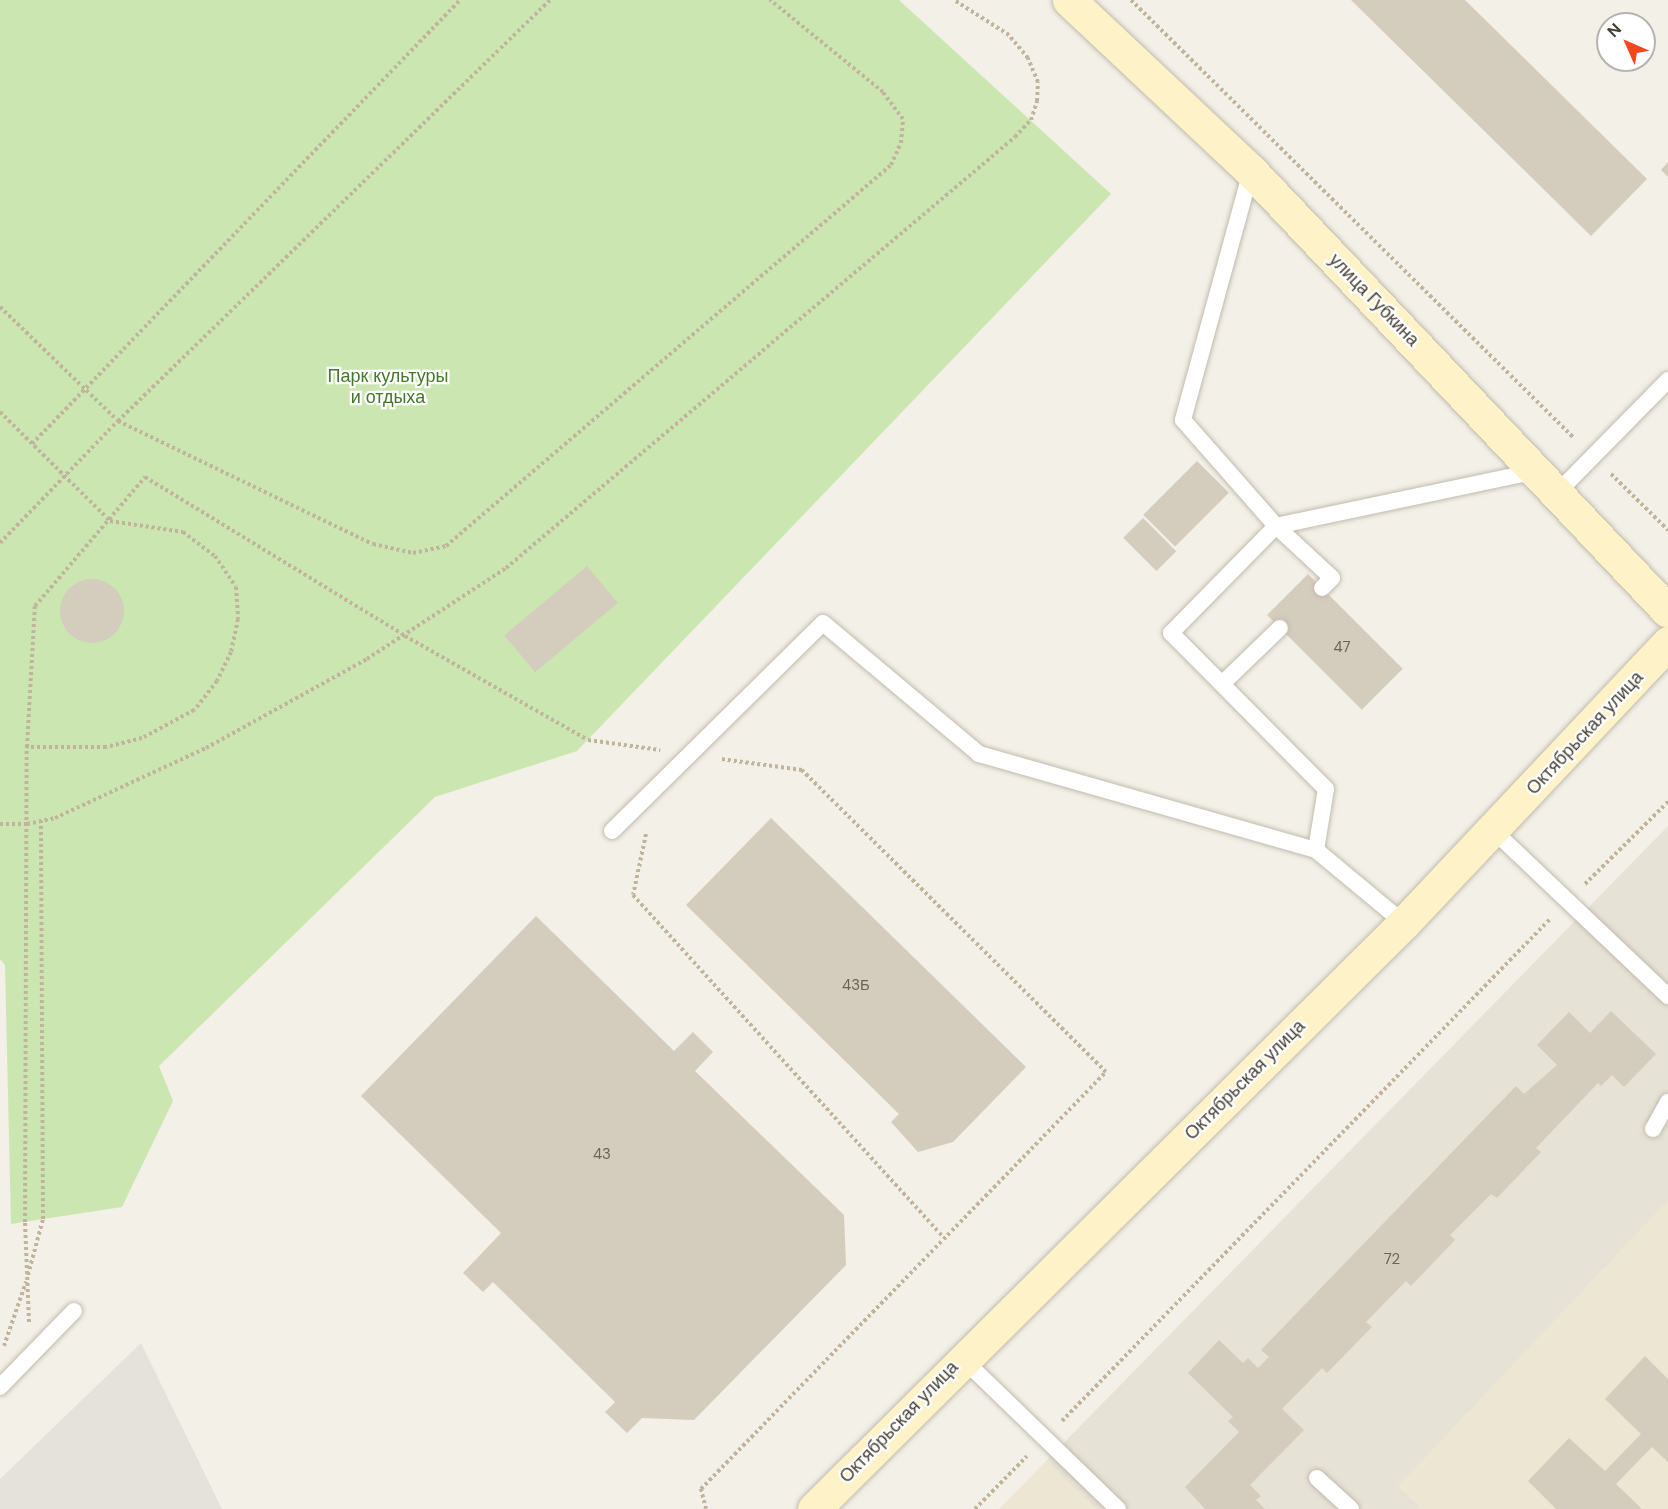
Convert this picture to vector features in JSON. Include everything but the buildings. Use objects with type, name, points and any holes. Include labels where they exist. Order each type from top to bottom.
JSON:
[{"type":"street","name":"улица Губкина","points":[[1069,0],[1251,171],[1548,481],[1668,611]]},
{"type":"street","name":"Октябрьская улица","points":[[814,1509],[962,1358],[1404,923],[1494,831],[1668,643]]},
{"type":"lane","points":[[1251,171],[1183,420],[1276,526],[1332,578],[1322,588]]},
{"type":"lane","points":[[1316,850],[1326,789],[1172,633],[1276,526],[1548,481],[1593,456],[1668,380]]},
{"type":"lane","points":[[612,831],[824,623],[979,754],[1316,850],[1404,923]]},
{"type":"lane","points":[[1222,683],[1280,628]]},
{"type":"lane","points":[[1494,831],[1668,996]]},
{"type":"lane","points":[[1653,1129],[1668,1102]]},
{"type":"lane","points":[[0,1387],[74,1311]]},
{"type":"lane","points":[[962,1358],[1118,1509]]},
{"type":"lane","points":[[1317,1478],[1351,1509]]},
{"type":"path","points":[[32,444],[460,0]]},
{"type":"path","points":[[0,543],[118,421],[550,0]]},
{"type":"path","points":[[0,307],[118,421],[373,543],[413,553],[446,546],[891,165],[901,143],[903,119],[882,92],[770,0]]},
{"type":"path","points":[[0,824],[27,824],[41,821],[206,748],[405,636],[506,568],[1030,120],[1038,82],[1029,58],[1009,35],[954,0]]},
{"type":"path","points":[[1131,0],[1668,530]]},
{"type":"path","points":[[0,412],[110,521],[183,532],[215,556],[236,587],[238,619],[231,652],[217,681],[194,710],[170,726],[106,747],[27,747]]},
{"type":"path","points":[[31,1356],[27,1279],[27,747],[35,606],[110,521],[145,477],[405,636],[588,740],[663,751],[633,895],[943,1237]]},
{"type":"path","points":[[690,754],[802,770],[1106,1072],[943,1237],[701,1489],[706,1509]]},
{"type":"path","points":[[975,1509],[1569,900],[1668,802]]},
{"type":"path","points":[[0,1358],[27,1279],[43,1219],[41,821]]},
{"type":"shaded area","points":[[1668,826],[1668,1509],[1096,1509],[1046,1461]]},
{"type":"shaded area","points":[[1668,1200],[1668,1509],[1422,1509],[1398,1486]]},
{"type":"shaded area","points":[[141,1343],[222,1509],[0,1509],[0,1479]]},
{"type":"shaded area","points":[[1046,1461],[1096,1509],[999,1509]]},
{"type":"green space","name":"Парк культуры и отдыха","points":[[0,0],[899,0],[1111,194],[577,751],[435,797],[159,1066],[173,1101],[122,1207],[11,1224],[5,965],[0,959]]}]
